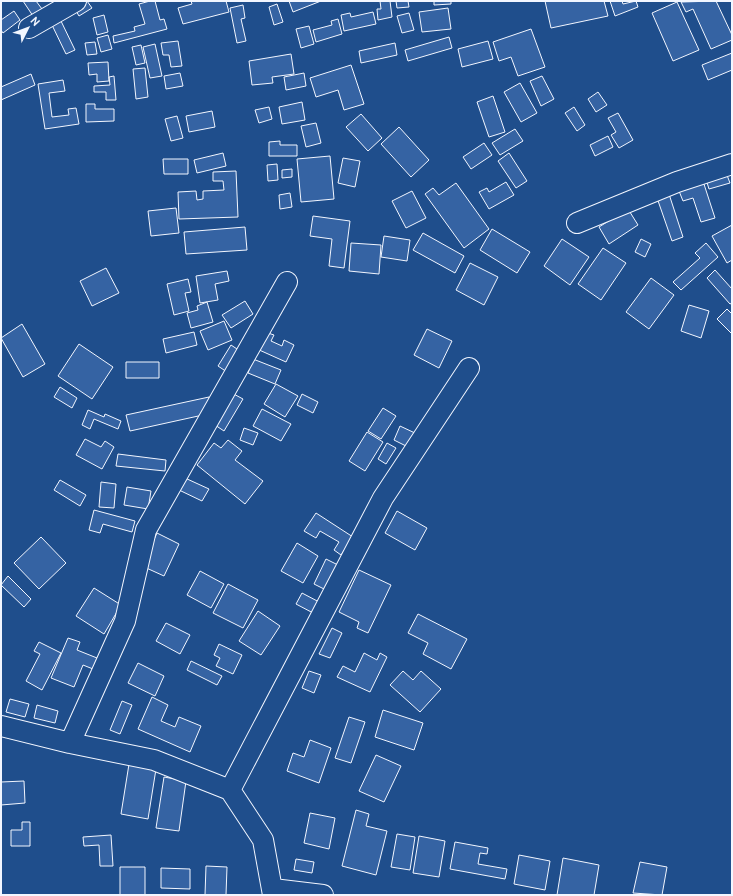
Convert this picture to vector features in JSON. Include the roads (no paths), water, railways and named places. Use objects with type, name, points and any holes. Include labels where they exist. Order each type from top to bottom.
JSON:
[{"type":"street","points":[[29,28],[76,1]]},
{"type":"street","points":[[577,223],[677,182],[732,164]]},
{"type":"street","points":[[70,743],[125,621],[146,530],[287,282]]},
{"type":"street","points":[[230,790],[383,498],[470,368]]},
{"type":"street","points":[[1,726],[70,743],[154,760],[230,790],[263,840],[273,892],[323,895]]}]
